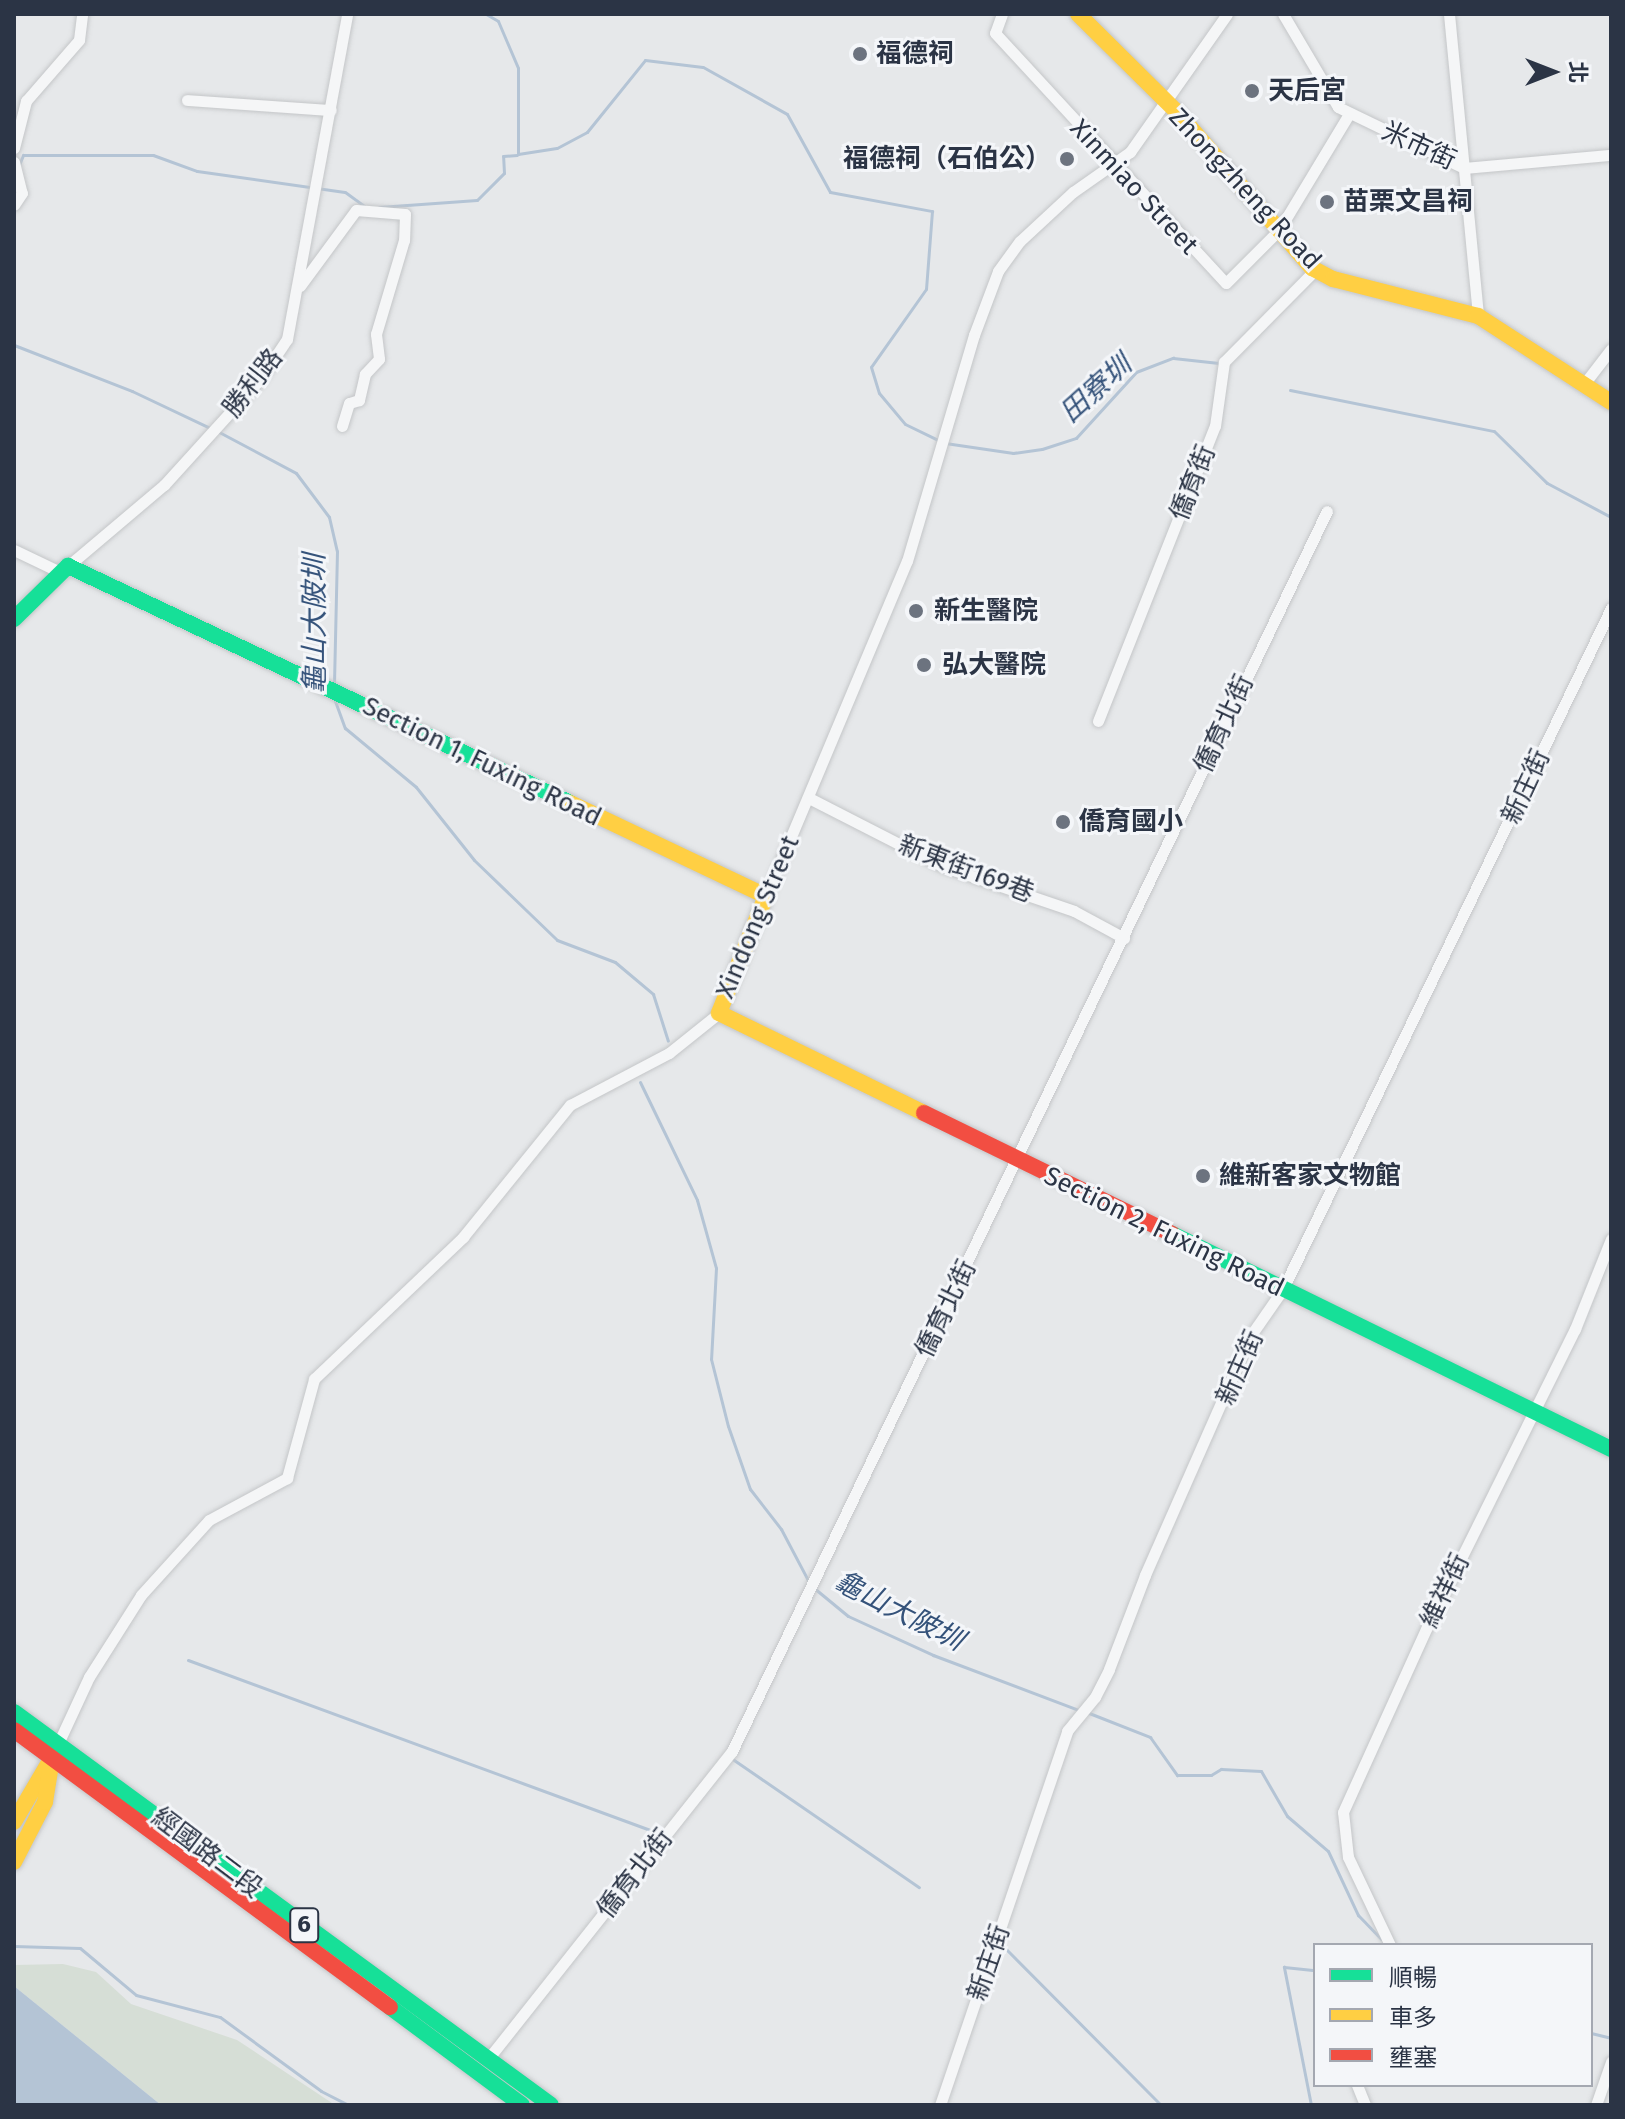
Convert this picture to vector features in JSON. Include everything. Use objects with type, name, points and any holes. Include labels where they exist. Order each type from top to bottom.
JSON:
[{"type":"street","points":[[14,148],[26,101],[79,40],[82,14]]},
{"type":"street","name":"勝利路","points":[[14,619],[64,569],[164,485],[261,378],[287,339],[347,14]]},
{"type":"street","name":"Xinmiao Street","points":[[1002,14],[995,33],[1226,283],[1279,230]]},
{"type":"street","name":"Zhongzheng Road","points":[[1078,14],[1163,101],[1315,270],[1478,316],[1611,402]]},
{"type":"street","name":"Xindong Street","points":[[52,1759],[103,1652],[141,1595],[209,1520],[287,1478],[314,1379],[463,1237],[570,1105],[669,1053],[719,1013],[907,561],[974,335],[998,271],[1020,241],[1137,144],[1163,101],[1227,14]]},
{"type":"street","name":"米市街","points":[[1283,14],[1338,107],[1464,168],[1611,155]]},
{"type":"street","points":[[1449,14],[1478,316]]},
{"type":"street","points":[[187,100],[331,110]]},
{"type":"street","points":[[1279,230],[1349,114]]},
{"type":"street","points":[[14,205],[22,193],[16,168]]},
{"type":"street","points":[[297,291],[356,210],[405,214],[404,240],[376,334],[379,359],[365,374],[359,400],[349,403],[342,426]]},
{"type":"street","name":"僑育街","points":[[1098,721],[1215,426],[1224,362],[1315,270]]},
{"type":"street","points":[[1584,384],[1611,349]]},
{"type":"street","name":"僑育北街","points":[[488,2059],[732,1751],[1018,1162],[1327,511]]},
{"type":"street","points":[[14,550],[64,569]]},
{"type":"street","name":"Section 1, Fuxing Road","points":[[64,569],[766,896]]},
{"type":"street","name":"新庄街","points":[[940,2105],[1067,1731],[1109,1669],[1145,1575],[1251,1335],[1283,1289],[1611,608]]},
{"type":"street","name":"新東街169巷","points":[[809,798],[942,866],[1074,911],[1124,938]]},
{"type":"street","name":"Section 2, Fuxing Road","points":[[719,1013],[1018,1162],[1611,1449]]},
{"type":"street","name":"維祥街","points":[[1389,1943],[1348,1857],[1343,1812],[1427,1627],[1535,1412],[1611,1239]]},
{"type":"street","name":"6","points":[[14,1712],[58,1743]]},
{"type":"street","name":"6","points":[[14,1730],[52,1759]]},
{"type":"street","name":"經國路二段","points":[[58,1743],[551,2105]]},
{"type":"street","points":[[17,1815],[52,1759]]},
{"type":"street","points":[[14,1862],[45,1802],[52,1759]]},
{"type":"street","name":"經國路二段","points":[[52,1759],[522,2105]]},
{"type":"street","points":[[1596,2105],[1611,2062]]},
{"type":"shaded area","points":[[63,1964],[96,1972],[131,2004],[237,2040],[335,2105],[161,2105],[14,1986],[14,1965]]},
{"type":"water","points":[[14,1986],[161,2105],[14,2105]]},
{"type":"waterway","name":"田寮圳","points":[[486,14],[498,21],[518,68],[518,154],[557,148],[587,132],[645,60],[703,67],[787,114],[830,192],[932,211],[926,289],[871,367],[879,393],[905,424],[938,440]]},
{"type":"waterway","name":"龜山大陂圳","points":[[19,165],[23,155],[153,155],[197,171],[345,192],[364,206]]},
{"type":"waterway","name":"龜山大陂圳","points":[[379,207],[477,200],[504,173],[503,156],[517,155]]},
{"type":"waterway","name":"龜山大陂圳","points":[[14,345],[132,391],[212,429]]},
{"type":"waterway","name":"田寮圳","points":[[945,443],[1013,453],[1042,449],[1076,438],[1136,372],[1173,358],[1219,363]]},
{"type":"waterway","name":"田寮圳","points":[[1290,390],[1494,431],[1547,483],[1611,517]]},
{"type":"waterway","name":"龜山大陂圳","points":[[219,432],[296,473],[329,517],[337,551],[334,685]]},
{"type":"waterway","name":"龜山大陂圳","points":[[335,701],[345,728],[416,787],[474,860],[557,940],[615,962],[653,994],[668,1041]]},
{"type":"waterway","name":"龜山大陂圳","points":[[640,1082],[697,1200],[716,1268],[711,1359],[728,1426],[750,1489],[781,1529],[809,1582]]},
{"type":"waterway","name":"龜山大陂圳","points":[[814,1588],[848,1616],[933,1655],[1081,1711]]},
{"type":"waterway","points":[[188,1660],[661,1834]]},
{"type":"waterway","name":"龜山大陂圳","points":[[1089,1713],[1150,1737],[1177,1775],[1211,1775],[1221,1769],[1261,1771],[1287,1816],[1328,1851],[1358,1915],[1381,1939]]},
{"type":"waterway","points":[[731,1758],[919,1887]]},
{"type":"waterway","points":[[14,1946],[80,1948],[136,1995],[220,2017],[321,2091],[349,2105]]},
{"type":"waterway","points":[[1004,1947],[1161,2105]]},
{"type":"waterway","points":[[1311,2105],[1284,1967],[1313,1970]]},
{"type":"waterway","points":[[1593,2034],[1611,2038]]},
{"type":"traffic: fast","points":[[14,619],[68,566],[570,803]]},
{"type":"traffic: fast","points":[[1172,1234],[1611,1449]]},
{"type":"traffic: fast","points":[[14,1712],[551,2105]]},
{"type":"traffic: fast","points":[[390,2007],[522,2105]]},
{"type":"traffic: slow","points":[[1078,14],[1176,111],[1312,268],[1333,279],[1478,316],[1611,402]]},
{"type":"traffic: slow","points":[[570,803],[766,896],[719,1013],[924,1113]]},
{"type":"traffic: slow","points":[[14,1862],[45,1802],[52,1759]]},
{"type":"traffic: slow","points":[[14,1822],[48,1764]]},
{"type":"traffic: jam","points":[[924,1113],[1172,1234]]},
{"type":"traffic: jam","points":[[14,1730],[390,2007]]},
{"type":"place","name":"福德祠","points":[[860,54]]},
{"type":"place","name":"天后宮","points":[[1252,91]]},
{"type":"place","name":"福德祠（石伯公）","points":[[1067,159]]},
{"type":"place","name":"苗栗文昌祠","points":[[1327,202]]},
{"type":"place","name":"新生醫院","points":[[916,611]]},
{"type":"place","name":"弘大醫院","points":[[924,665]]},
{"type":"place","name":"僑育國小","points":[[1063,822]]},
{"type":"place","name":"維新客家文物館","points":[[1203,1176]]}]
